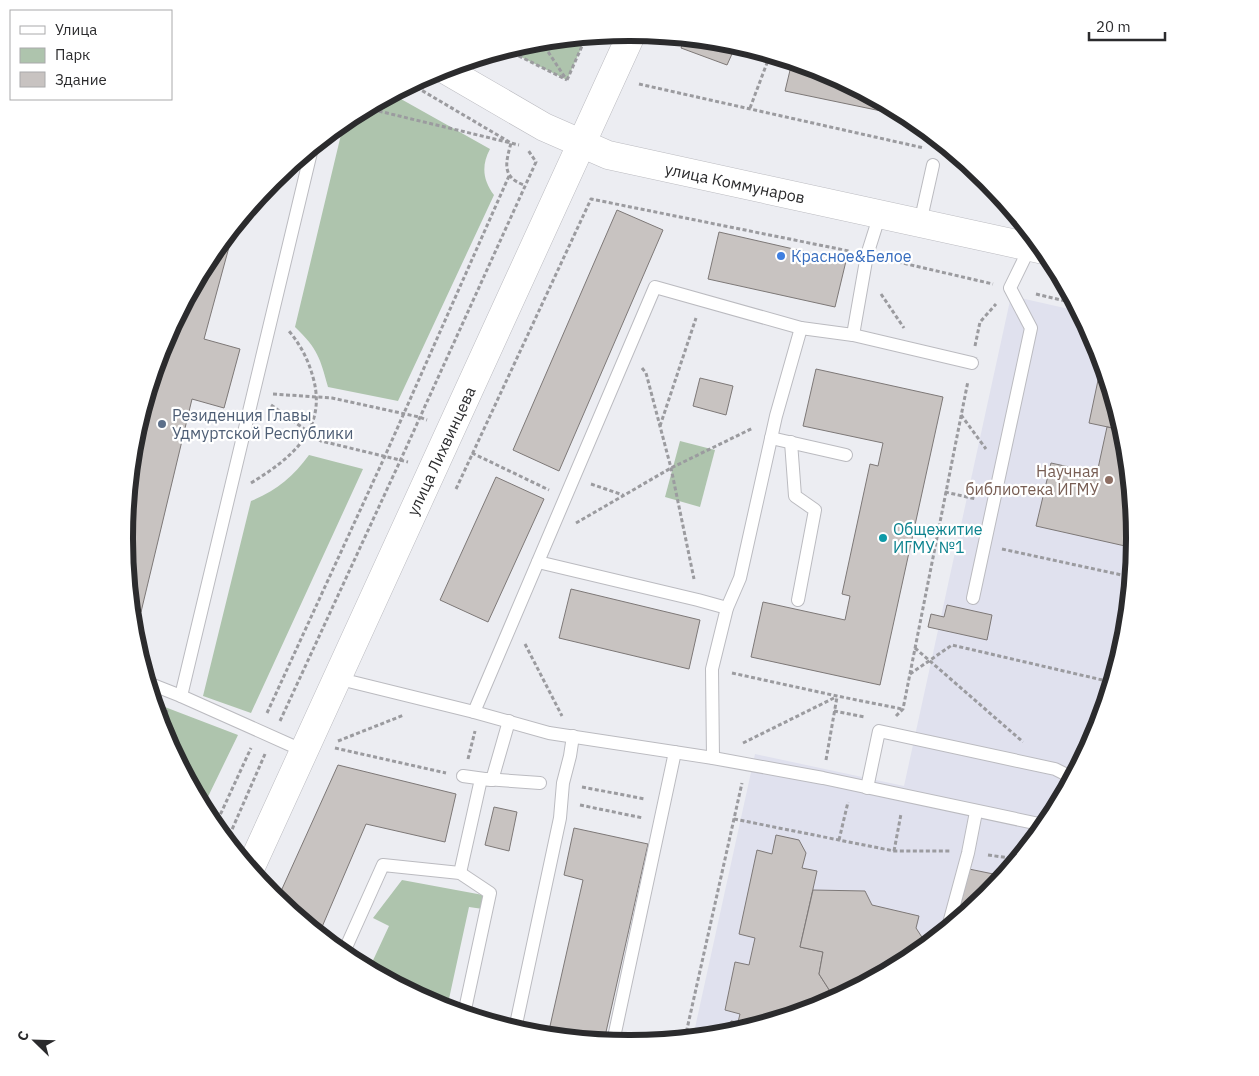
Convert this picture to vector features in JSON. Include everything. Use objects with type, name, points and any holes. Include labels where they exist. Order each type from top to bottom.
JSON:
[{"type":"street","name":"улица Лихвинцева","points":[[253,862],[628,41]]},
{"type":"street","name":"улица Коммунаров","points":[[454,74],[544,127],[608,155],[1031,246]]},
{"type":"lane","points":[[181,696],[309,159]]},
{"type":"lane","points":[[920,223],[933,165]]},
{"type":"lane","points":[[853,335],[867,255],[880,214]]},
{"type":"lane","points":[[973,598],[1030,328],[1010,288],[1034,250]]},
{"type":"lane","points":[[477,713],[513,621],[655,287],[800,328],[853,335],[972,363]]},
{"type":"lane","points":[[713,758],[712,669],[727,608],[740,578],[776,416],[800,328]]},
{"type":"lane","points":[[771,438],[846,455]]},
{"type":"lane","points":[[791,442],[796,496],[815,510],[798,600]]},
{"type":"lane","points":[[538,562],[727,608]]},
{"type":"lane","points":[[336,678],[548,732],[713,758],[823,778],[1036,824]]},
{"type":"lane","points":[[156,686],[304,751]]},
{"type":"lane","points":[[492,780],[509,722]]},
{"type":"lane","points":[[868,788],[879,731],[1055,769],[1066,774]]},
{"type":"lane","points":[[516,1021],[560,818],[563,783],[573,736]]},
{"type":"lane","points":[[615,1035],[675,752]]},
{"type":"lane","points":[[464,776],[492,780]]},
{"type":"lane","points":[[460,873],[481,779],[540,783]]},
{"type":"lane","points":[[951,916],[968,852],[976,812]]},
{"type":"lane","points":[[347,946],[383,865],[460,873],[490,893],[466,1006]]},
{"type":"path","points":[[567,80],[583,43]]},
{"type":"path","points":[[546,49],[567,80]]},
{"type":"path","points":[[516,55],[567,80]]},
{"type":"path","points":[[750,108],[768,61]]},
{"type":"path","points":[[638,85],[926,148]]},
{"type":"path","points":[[419,88],[511,143]]},
{"type":"path","points":[[230,834],[273,736],[536,162],[527,148],[377,111]]},
{"type":"path","points":[[219,818],[404,414],[509,176],[506,162],[511,143]]},
{"type":"path","points":[[509,176],[516,182],[524,185]]},
{"type":"path","points":[[591,199],[867,255],[1066,301]]},
{"type":"path","points":[[864,271],[921,351]]},
{"type":"path","points":[[879,731],[902,709],[980,322],[1010,288]]},
{"type":"path","points":[[660,427],[701,300]]},
{"type":"path","points":[[230,492],[248,485],[268,473],[287,458],[309,432],[317,409],[317,397],[311,369],[304,350],[286,327],[272,314]]},
{"type":"path","points":[[629,348],[646,374],[671,468],[698,600]]},
{"type":"path","points":[[254,393],[332,398],[419,417],[450,430]]},
{"type":"path","points":[[254,393],[321,441],[401,459],[432,472]]},
{"type":"path","points":[[961,415],[1001,470]]},
{"type":"path","points":[[548,539],[671,468],[776,416]]},
{"type":"path","points":[[472,454],[565,498]]},
{"type":"path","points":[[574,478],[624,496]]},
{"type":"path","points":[[945,492],[994,503]]},
{"type":"path","points":[[984,546],[1124,576]]},
{"type":"path","points":[[513,621],[573,736]]},
{"type":"path","points":[[909,675],[952,645],[1105,681]]},
{"type":"path","points":[[914,647],[1055,769]]},
{"type":"path","points":[[712,669],[902,709]]},
{"type":"path","points":[[713,758],[837,696]]},
{"type":"path","points":[[823,778],[837,696]]},
{"type":"path","points":[[338,741],[434,702]]},
{"type":"path","points":[[335,748],[464,776],[477,713]]},
{"type":"path","points":[[685,1032],[746,764]]},
{"type":"path","points":[[563,783],[664,802]]},
{"type":"path","points":[[839,840],[853,785]]},
{"type":"path","points":[[562,802],[660,822]]},
{"type":"path","points":[[734,819],[894,851],[941,851]]},
{"type":"path","points":[[894,851],[899,825]]},
{"type":"shaded area","points":[[1011,296],[1070,309],[1100,378],[1117,441],[1122,473],[1126,538],[1122,603],[1117,635],[1100,698],[1075,758],[1043,814],[1003,866],[981,889],[932,932],[878,968],[820,997],[758,1018],[694,1031],[755,754],[904,786]]},
{"type":"green space","points":[[583,43],[567,80],[516,55]]},
{"type":"green space","points":[[399,98],[490,149],[485,161],[484,173],[487,184],[494,195],[398,401],[328,387],[317,354],[295,327],[341,134]]},
{"type":"green space","points":[[680,441],[715,450],[700,507],[665,497]]},
{"type":"green space","points":[[309,455],[363,469],[251,713],[203,696],[251,501],[268,493],[283,482],[297,470]]},
{"type":"green space","points":[[162,706],[238,735],[207,799],[184,758]]},
{"type":"green space","points":[[402,880],[483,895],[483,909],[469,907],[449,1000],[410,984],[372,962],[389,926],[373,918]]},
{"type":"building","points":[[683,44],[733,52],[727,65],[681,48]]},
{"type":"building","points":[[790,69],[849,92],[884,112],[785,91]]},
{"type":"building","points":[[617,210],[663,230],[559,471],[513,450]]},
{"type":"building","points":[[719,232],[846,261],[835,307],[708,279]]},
{"type":"building","name":"Резиденция Главы Удмуртской Республики","points":[[230,243],[204,339],[240,349],[224,408],[192,399],[141,612],[138,611],[137,603],[133,538],[137,473],[142,441],[159,378],[184,318],[216,262]]},
{"type":"building","name":"Общежитие ИГМУ №1","points":[[816,369],[943,397],[880,685],[751,657],[763,602],[845,620],[850,596],[842,594],[870,464],[878,466],[883,443],[803,426]]},
{"type":"building","points":[[1099,376],[1114,428],[1089,423]]},
{"type":"building","points":[[700,378],[733,386],[726,415],[693,406]]},
{"type":"building","points":[[1107,427],[1114,428],[1122,473],[1126,546],[1036,526],[1051,463],[1097,473]]},
{"type":"building","points":[[496,477],[544,499],[488,622],[440,600]]},
{"type":"building","points":[[571,589],[700,620],[689,669],[559,638]]},
{"type":"building","points":[[947,605],[992,615],[987,640],[928,627],[931,614],[944,617]]},
{"type":"building","points":[[338,765],[456,794],[445,842],[366,824],[322,928],[281,892]]},
{"type":"building","points":[[494,807],[517,812],[509,851],[485,845]]},
{"type":"building","points":[[574,828],[648,844],[606,1034],[550,1028],[583,880],[564,875]]},
{"type":"building","points":[[776,835],[799,840],[806,853],[802,868],[817,871],[800,947],[823,952],[819,974],[831,992],[758,1018],[731,1024],[731,1021],[738,1022],[740,1014],[725,1010],[735,962],[749,965],[755,938],[739,934],[757,850],[772,854]]},
{"type":"building","points":[[969,869],[995,874],[981,889],[960,909]]},
{"type":"building","points":[[813,890],[865,891],[872,905],[919,916],[916,928],[923,938],[878,968],[831,992],[819,974],[823,952],[800,947]]},
{"type":"place","name":"Красное&Белое","points":[[781,256]]},
{"type":"place","name":"Резиденция Главы Удмуртской Республики","points":[[162,424]]},
{"type":"place","name":"Научная библиотека ИГМУ","points":[[1109,480]]},
{"type":"place","name":"Общежитие ИГМУ №1","points":[[883,538]]}]
